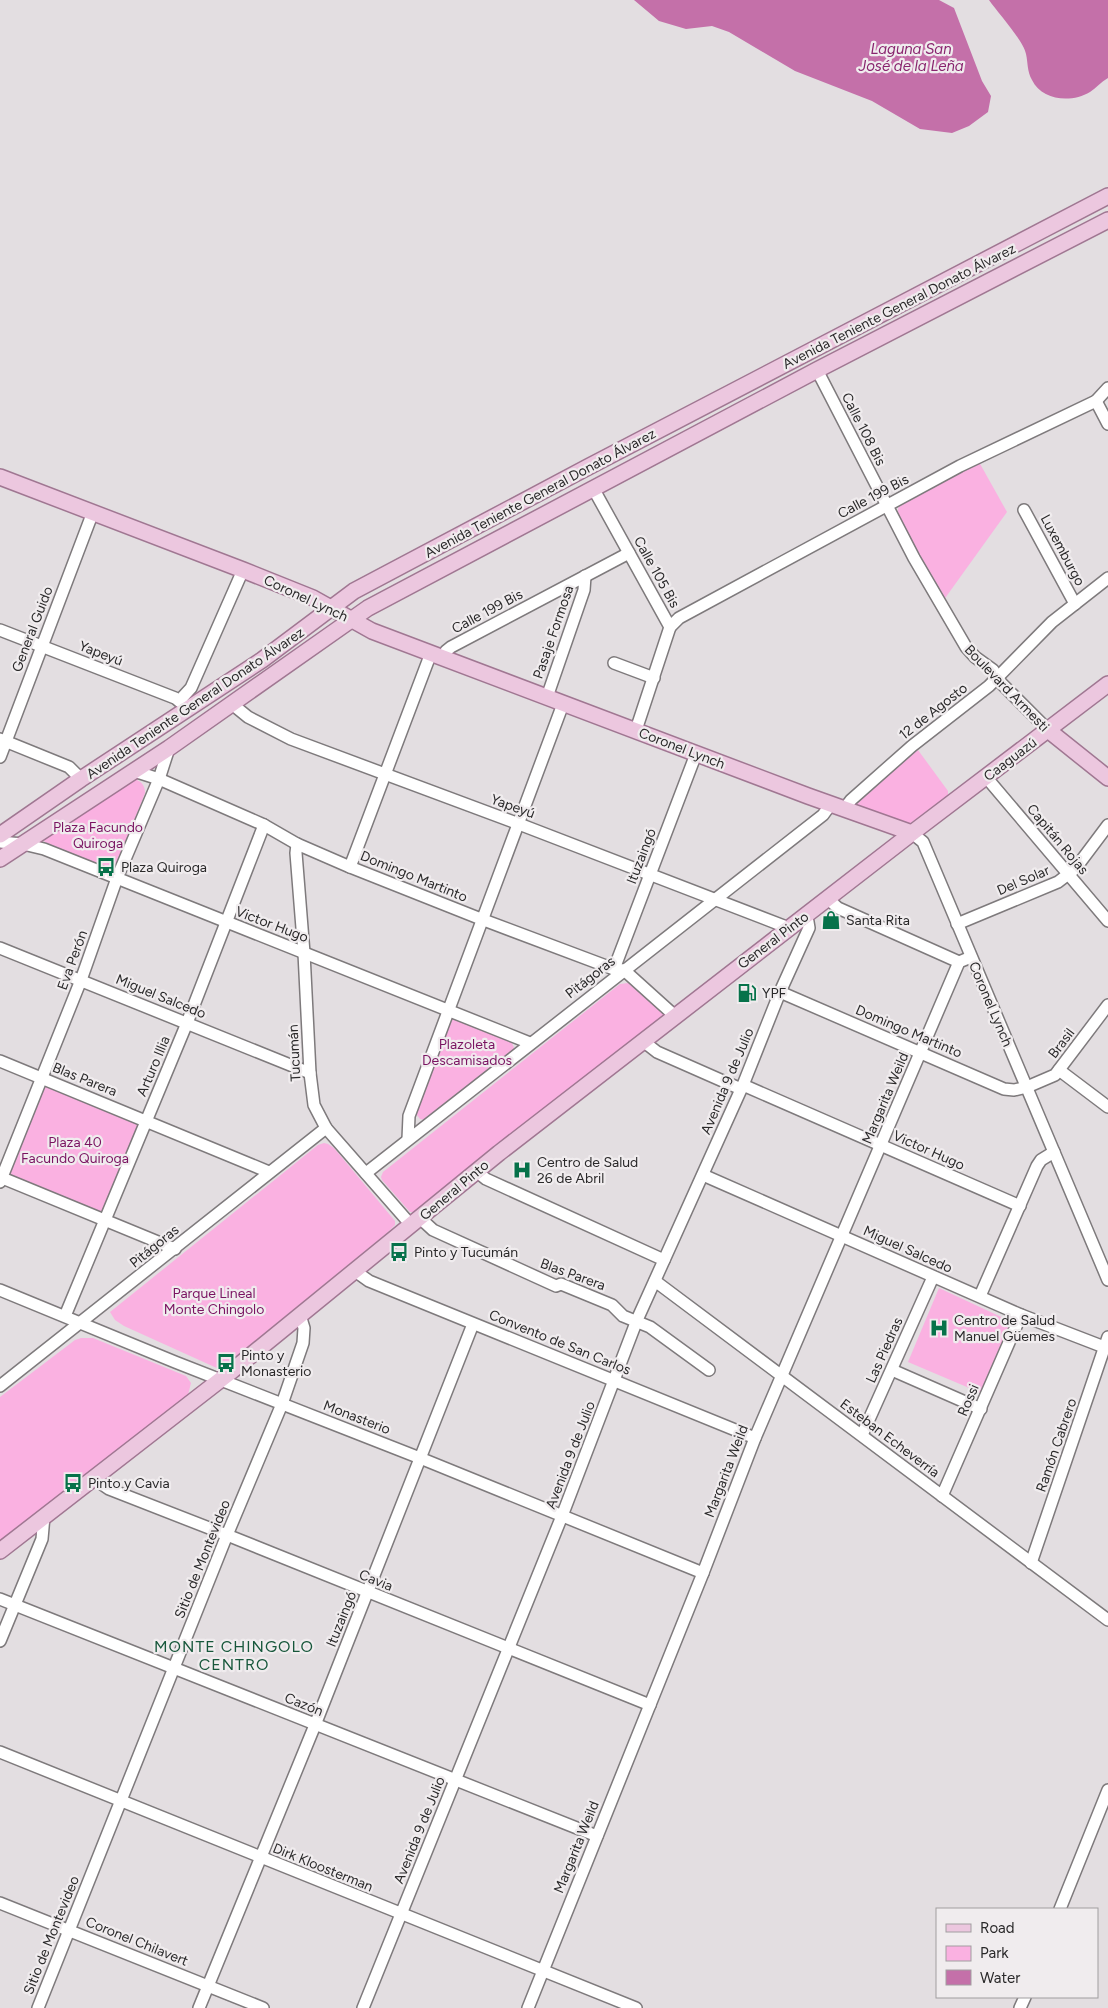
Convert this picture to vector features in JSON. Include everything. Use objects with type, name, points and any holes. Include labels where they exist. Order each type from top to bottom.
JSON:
[{"type":"main road","name":"Avenida Teniente General Donato Álvarez","points":[[0,836],[184,704],[201,700],[262,660],[354,591],[1108,196]]},
{"type":"main road","name":"Avenida Teniente General Donato Álvarez","points":[[0,859],[169,748],[351,619],[386,598],[817,370],[1108,220]]},
{"type":"main road","name":"Coronel Lynch","points":[[0,477],[313,598],[372,631],[696,754],[912,833]]},
{"type":"main road","name":"Caaguazú","points":[[912,833],[1108,684]]},
{"type":"main road","name":"Boulevard Armesti","points":[[1048,730],[1108,778]]},
{"type":"main road","name":"General Pinto","points":[[0,1551],[300,1316],[476,1171],[912,833]]},
{"type":"street","name":"Calle 108 Bis","points":[[817,370],[942,607]]},
{"type":"street","points":[[1108,388],[1096,401],[1108,424]]},
{"type":"street","name":"Calle 199 Bis","points":[[670,627],[679,618],[887,505],[997,447],[1096,401]]},
{"type":"street","name":"Calle 105 Bis","points":[[593,488],[670,627],[636,730]]},
{"type":"street","name":"Luxemburgo","points":[[1024,510],[1074,604]]},
{"type":"street","name":"General Guido","points":[[0,757],[3,741],[42,646],[93,512]]},
{"type":"street","name":"Calle 199 Bis","points":[[437,656],[629,552]]},
{"type":"street","points":[[184,704],[243,570]]},
{"type":"street","name":"Pasaje Formosa","points":[[547,697],[584,590],[585,576]]},
{"type":"street","name":"12 de Agosto","points":[[838,806],[857,794],[912,746],[998,678],[1052,622],[1108,578]]},
{"type":"street","name":"Boulevard Armesti","points":[[942,607],[970,653],[993,670],[998,678],[1048,730]]},
{"type":"street","name":"Yapeyú","points":[[0,630],[184,704]]},
{"type":"street","points":[[350,867],[384,774],[437,656]]},
{"type":"street","points":[[614,663],[654,678]]},
{"type":"street","points":[[191,688],[193,693],[201,700]]},
{"type":"street","name":"Yapeyú","points":[[232,704],[248,717],[291,739],[789,928]]},
{"type":"street","points":[[408,1140],[409,1116],[481,919],[519,824],[563,704]]},
{"type":"street","points":[[3,741],[69,766],[82,779]]},
{"type":"street","name":"Eva Perón","points":[[1,1179],[81,980],[117,878],[159,779],[169,748]]},
{"type":"street","name":"Ituzaingó","points":[[619,969],[649,874],[696,754]]},
{"type":"street","name":"Domingo Martinto","points":[[134,771],[159,779],[264,825],[297,844],[350,867],[481,919],[619,969],[675,1016]]},
{"type":"street","name":"Capitán Rojas","points":[[986,777],[1108,921]]},
{"type":"street","name":"Pitágoras","points":[[366,1173],[619,969],[823,815],[838,806]]},
{"type":"street","name":"Arturo Illia","points":[[65,1316],[187,1023],[264,825]]},
{"type":"street","name":"Del Solar","points":[[957,924],[1058,882],[1068,876],[1108,825]]},
{"type":"street","name":"Coronel Lynch","points":[[912,833],[923,842],[1108,1280]]},
{"type":"street","name":"Victor Hugo","points":[[0,842],[24,844],[44,850],[530,1042]]},
{"type":"street","name":"Tucumán","points":[[297,844],[296,853],[304,953],[310,1073],[314,1105],[326,1128],[366,1173],[415,1222]]},
{"type":"street","points":[[827,898],[838,908],[959,962],[971,957]]},
{"type":"street","name":"Avenida 9 de Julio","points":[[363,2008],[562,1516],[637,1320],[742,1087],[780,992],[809,928],[805,916]]},
{"type":"street","name":"Miguel Salcedo","points":[[0,948],[310,1073]]},
{"type":"street","name":"Margarita Weild","points":[[528,2008],[703,1573],[755,1438],[959,962]]},
{"type":"street","name":"Domingo Martinto","points":[[780,992],[1008,1090],[1028,1087]]},
{"type":"street","name":"Brasil","points":[[1028,1087],[1051,1077],[1059,1070],[1108,1005]]},
{"type":"street","name":"Victor Hugo","points":[[643,1041],[657,1052],[882,1145],[1020,1206]]},
{"type":"street","name":"Blas Parera","points":[[0,1061],[269,1172]]},
{"type":"street","points":[[1059,1070],[1108,1107]]},
{"type":"street","name":"Pitágoras","points":[[0,1386],[326,1128]]},
{"type":"street","points":[[980,1296],[1037,1166],[1041,1160],[1054,1152]]},
{"type":"street","points":[[476,1171],[486,1179],[664,1260]]},
{"type":"street","name":"Miguel Salcedo","points":[[703,1175],[1021,1315],[1106,1342]]},
{"type":"street","points":[[1,1179],[175,1249]]},
{"type":"street","name":"Blas Parera","points":[[415,1222],[556,1286],[561,1284],[612,1305],[623,1316],[650,1326],[709,1370]]},
{"type":"street","name":"Convento de San Carlos","points":[[356,1271],[369,1282],[755,1438]]},
{"type":"street","name":"Las Piedras","points":[[862,1435],[933,1277]]},
{"type":"street","name":"Esteban Echeverría","points":[[655,1280],[1108,1620]]},
{"type":"street","name":"Monasterio","points":[[0,1290],[703,1573]]},
{"type":"street","name":"Rossi","points":[[942,1496],[1021,1315]]},
{"type":"street","name":"Sitio de Montevideo","points":[[38,2008],[227,1535],[282,1404],[303,1343],[304,1328],[300,1316]]},
{"type":"street","name":"Ituzaingó","points":[[199,2008],[315,1725],[473,1324]]},
{"type":"street","name":"Ramón Cabrero","points":[[1031,1563],[1068,1459],[1106,1342]]},
{"type":"street","points":[[892,1370],[981,1409]]},
{"type":"street","name":"Cavia","points":[[93,1478],[109,1490],[227,1535],[367,1593],[650,1704]]},
{"type":"street","points":[[0,1641],[42,1539],[44,1516]]},
{"type":"street","name":"Cazón","points":[[0,1599],[597,1836]]},
{"type":"street","name":"Dirk Kloosterman","points":[[0,1752],[636,2008]]},
{"type":"street","points":[[1060,1908],[1108,1790]]},
{"type":"street","name":"Coronel Chilavert","points":[[0,1902],[263,2008]]},
{"type":"green space","points":[[979,462],[1007,512],[943,601],[897,515],[899,504]]},
{"type":"green space","points":[[918,750],[948,791],[948,795],[908,825],[856,805],[856,801]]},
{"type":"green space","name":"Plaza Facundo Quiroga","points":[[132,779],[142,783],[145,793],[116,868],[111,871],[45,845],[44,839]]},
{"type":"green space","points":[[628,983],[664,1013],[663,1016],[418,1212],[410,1212],[382,1180],[383,1172],[620,984]]},
{"type":"green space","name":"Plazoleta Descamisados","points":[[451,1015],[510,1038],[514,1048],[511,1053],[425,1120],[420,1119],[414,1111]]},
{"type":"green space","name":"Plaza 40 Facundo Quiroga","points":[[41,1077],[146,1121],[106,1220],[2,1178]]},
{"type":"green space","name":"Parque Lineal Monte Chingolo","points":[[324,1143],[334,1148],[395,1221],[395,1225],[387,1233],[219,1369],[124,1326],[115,1320],[110,1312],[318,1145]]},
{"type":"green space","points":[[939,1288],[1012,1322],[981,1393],[908,1362]]},
{"type":"green space","points":[[93,1338],[186,1376],[191,1383],[188,1395],[0,1541],[0,1397],[75,1340]]},
{"type":"water","name":"Laguna San José de la Leña","points":[[634,0],[939,0],[954,8],[982,81],[991,96],[988,112],[969,126],[952,133],[920,129],[872,101],[795,71],[729,32],[712,26],[686,29],[659,21]]},
{"type":"water","points":[[989,0],[1108,0],[1108,78],[1090,92],[1075,98],[1058,98],[1043,92],[1030,77],[1026,54],[1020,41]]},
{"type":"place","name":"Plaza Quiroga","points":[[106,867]]},
{"type":"place","name":"Santa Rita","points":[[831,920]]},
{"type":"place","name":"YPF","points":[[747,993]]},
{"type":"place","name":"Centro de Salud 26 de Abril","points":[[522,1170]]},
{"type":"place","name":"Pinto y Tucumán","points":[[399,1252]]},
{"type":"place","name":"Centro de Salud Manuel Güemes","points":[[939,1328]]},
{"type":"place","name":"Pinto y Monasterio","points":[[226,1363]]},
{"type":"place","name":"Pinto y Cavia","points":[[73,1483]]},
{"type":"district","name":"MONTE CHINGOLO CENTRO","points":[[234,1655]]}]
